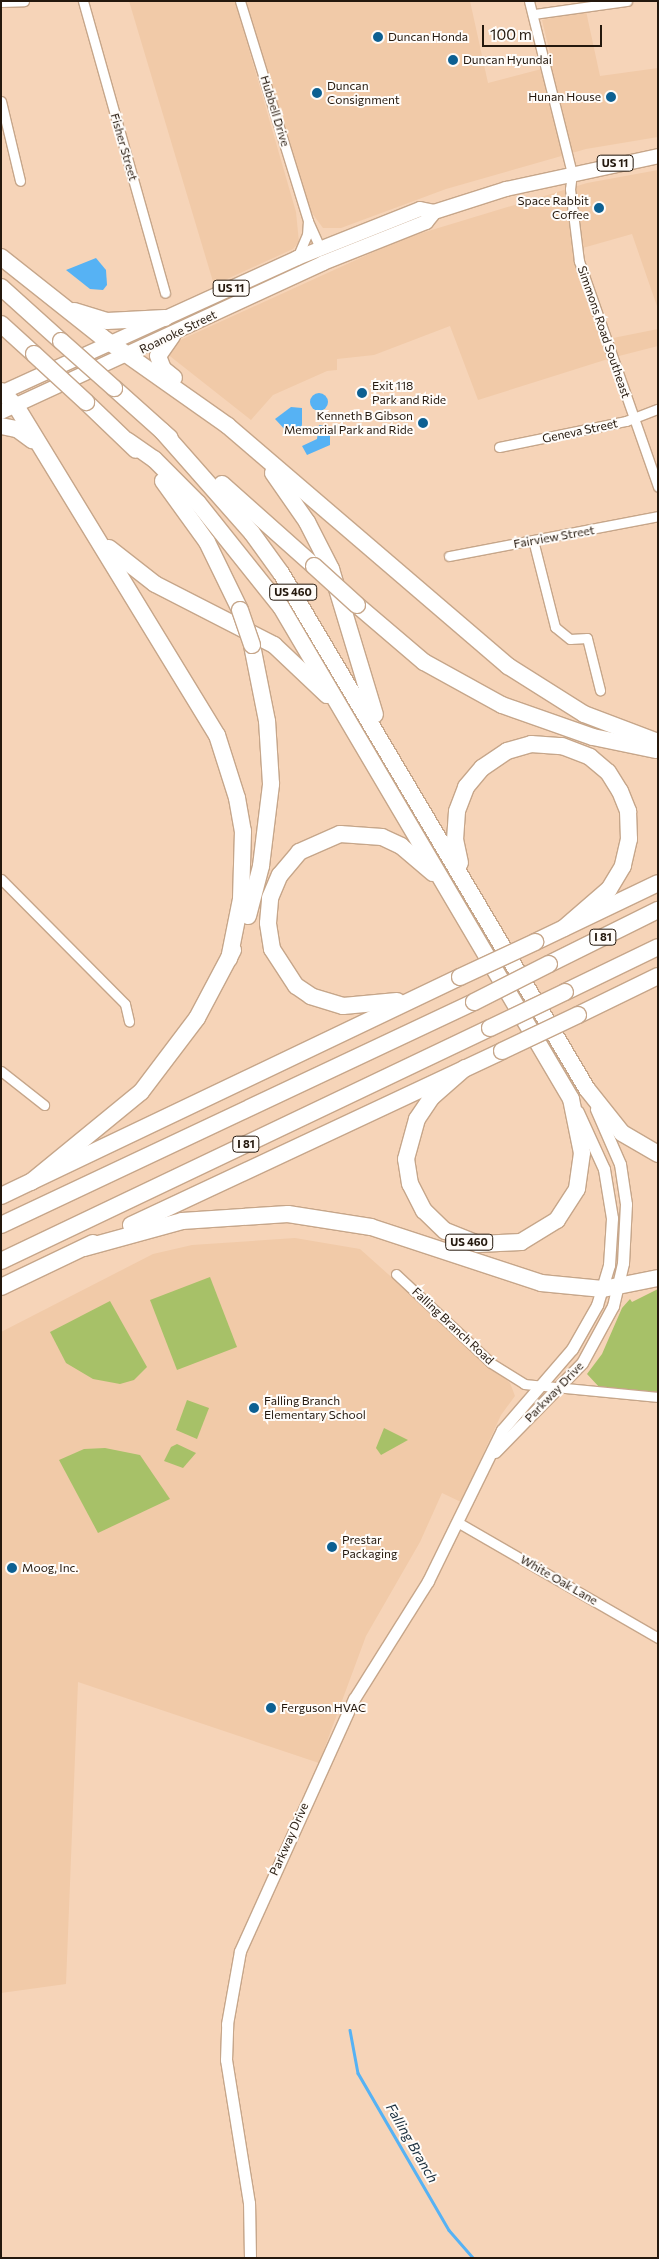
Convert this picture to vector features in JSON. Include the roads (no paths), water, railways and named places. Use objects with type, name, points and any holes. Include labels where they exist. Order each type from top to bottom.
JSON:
[{"type":"highway","points":[[1,257],[111,343],[184,392],[533,684],[584,714],[658,742]]},
{"type":"highway","name":"US 460","points":[[1,287],[357,605],[424,662],[502,705],[593,737],[658,750]]},
{"type":"highway","points":[[66,309],[107,321],[165,318]]},
{"type":"highway","name":"US 460","points":[[1,324],[128,441],[154,460],[233,542],[282,607],[349,719],[447,888],[571,1099],[582,1153],[572,1200],[557,1220],[536,1235],[508,1245],[478,1244],[445,1231],[424,1210],[410,1184],[406,1159],[411,1132],[423,1108],[465,1068],[502,1051],[578,1015],[655,979]]},
{"type":"highway","points":[[172,336],[160,348],[159,360],[184,392]]},
{"type":"highway","points":[[2,392],[9,409],[37,444],[195,696],[217,735],[228,767],[241,823],[244,862],[241,899],[229,959]]},
{"type":"highway","points":[[1,426],[17,429],[37,444]]},
{"type":"highway","name":"US 460","points":[[162,431],[252,533],[281,573],[400,768],[587,1089]]},
{"type":"highway","points":[[31,1182],[141,1092],[188,1031],[229,959],[247,918],[261,866],[270,793],[268,721],[252,645],[224,572],[189,514],[128,441]]},
{"type":"highway","points":[[256,451],[292,498],[327,561],[370,702],[400,768]]},
{"type":"highway","points":[[88,527],[118,557],[155,584],[274,645],[349,719]]},
{"type":"highway","points":[[466,882],[455,825],[460,799],[476,774],[494,758],[523,746],[554,744],[583,753],[608,772],[620,791],[628,811],[629,839],[623,866],[609,889],[564,928]]},
{"type":"highway","points":[[421,996],[359,1008],[311,996],[287,975],[272,949],[268,922],[270,898],[280,875],[299,852],[326,837],[349,833],[372,834],[401,846],[447,888]]},
{"type":"highway","points":[[1,1196],[658,883]]},
{"type":"highway","name":"I 81","points":[[1,1225],[474,1002],[658,910]]},
{"type":"highway","name":"I 81","points":[[1,1261],[658,948]]},
{"type":"highway","points":[[1,1287],[465,1068]]},
{"type":"highway","points":[[587,1089],[622,1133],[658,1154]]},
{"type":"highway","points":[[84,1248],[182,1221],[288,1214],[372,1227],[530,1281],[611,1288],[658,1278]]},
{"type":"main road","name":"Roanoke Street","points":[[2,392],[297,258],[420,208],[434,212],[572,173],[658,156]]},
{"type":"main road","name":"Roanoke Street","points":[[9,409],[172,336],[323,262],[426,222],[434,212]]},
{"type":"main road","points":[[323,262],[332,249],[374,231],[382,223]]},
{"type":"main road","points":[[252,296],[265,283],[314,259],[320,248]]},
{"type":"street","points":[[1,2],[24,1]]},
{"type":"street","name":"Fisher Street","points":[[83,1],[165,293]]},
{"type":"street","name":"Hubbell Drive","points":[[240,1],[308,221],[320,248]]},
{"type":"street","name":"Simmons Road Southeast","points":[[530,1],[572,173],[570,198],[579,262],[658,487]]},
{"type":"street","points":[[534,14],[627,1]]},
{"type":"street","points":[[1,102],[4,122],[20,181]]},
{"type":"street","name":"Hubbell Drive","points":[[297,258],[307,235],[308,221]]},
{"type":"street","name":"Geneva Street","points":[[499,448],[626,421],[633,415],[658,409]]},
{"type":"street","name":"Fairview Street","points":[[449,556],[658,516]]},
{"type":"street","points":[[533,540],[555,627],[570,639],[587,638],[600,690]]},
{"type":"street","points":[[1,879],[125,1004],[129,1022]]},
{"type":"street","points":[[1,1071],[44,1105]]},
{"type":"street","name":"Parkway Drive","points":[[490,1457],[559,1388],[592,1350],[626,1238],[624,1186],[610,1137],[587,1089]]},
{"type":"street","name":"Parkway Drive","points":[[250,2258],[249,2203],[226,2060],[227,2024],[240,1951],[354,1699],[428,1581],[459,1523],[507,1421],[582,1334],[611,1288],[612,1233],[608,1190],[598,1155],[571,1099]]},
{"type":"street","name":"Falling Branch Road","points":[[396,1274],[491,1363],[524,1384],[538,1387],[658,1397]]},
{"type":"street","name":"White Oak Lane","points":[[459,1523],[658,1638]]},
{"type":"water","points":[[96,258],[106,270],[107,285],[103,290],[90,289],[66,270]]},
{"type":"water","points":[[319,393],[325,396],[328,402],[325,408],[319,411],[313,408],[310,402],[313,396]]},
{"type":"water","points":[[291,407],[302,408],[302,424],[301,429],[289,434],[275,419]]},
{"type":"water","points":[[319,425],[330,427],[330,445],[307,455],[302,446],[317,439]]},
{"type":"waterway","name":"Falling Branch","points":[[350,2030],[358,2073],[449,2230],[473,2258]]},
{"type":"place","name":"Duncan Honda","points":[[378,37]]},
{"type":"place","name":"Duncan Hyundai","points":[[453,60]]},
{"type":"place","name":"Duncan Consignment","points":[[317,93]]},
{"type":"place","name":"Hunan House","points":[[611,97]]},
{"type":"place","name":"Space Rabbit Coffee","points":[[599,208]]},
{"type":"place","name":"Exit 118 Park and Ride","points":[[362,393]]},
{"type":"place","name":"Kenneth B Gibson Memorial Park and Ride","points":[[423,423]]},
{"type":"place","name":"Falling Branch Elementary School","points":[[254,1408]]},
{"type":"place","name":"Prestar Packaging","points":[[332,1547]]},
{"type":"place","name":"Moog, Inc.","points":[[12,1568]]},
{"type":"place","name":"Ferguson HVAC","points":[[271,1708]]}]
